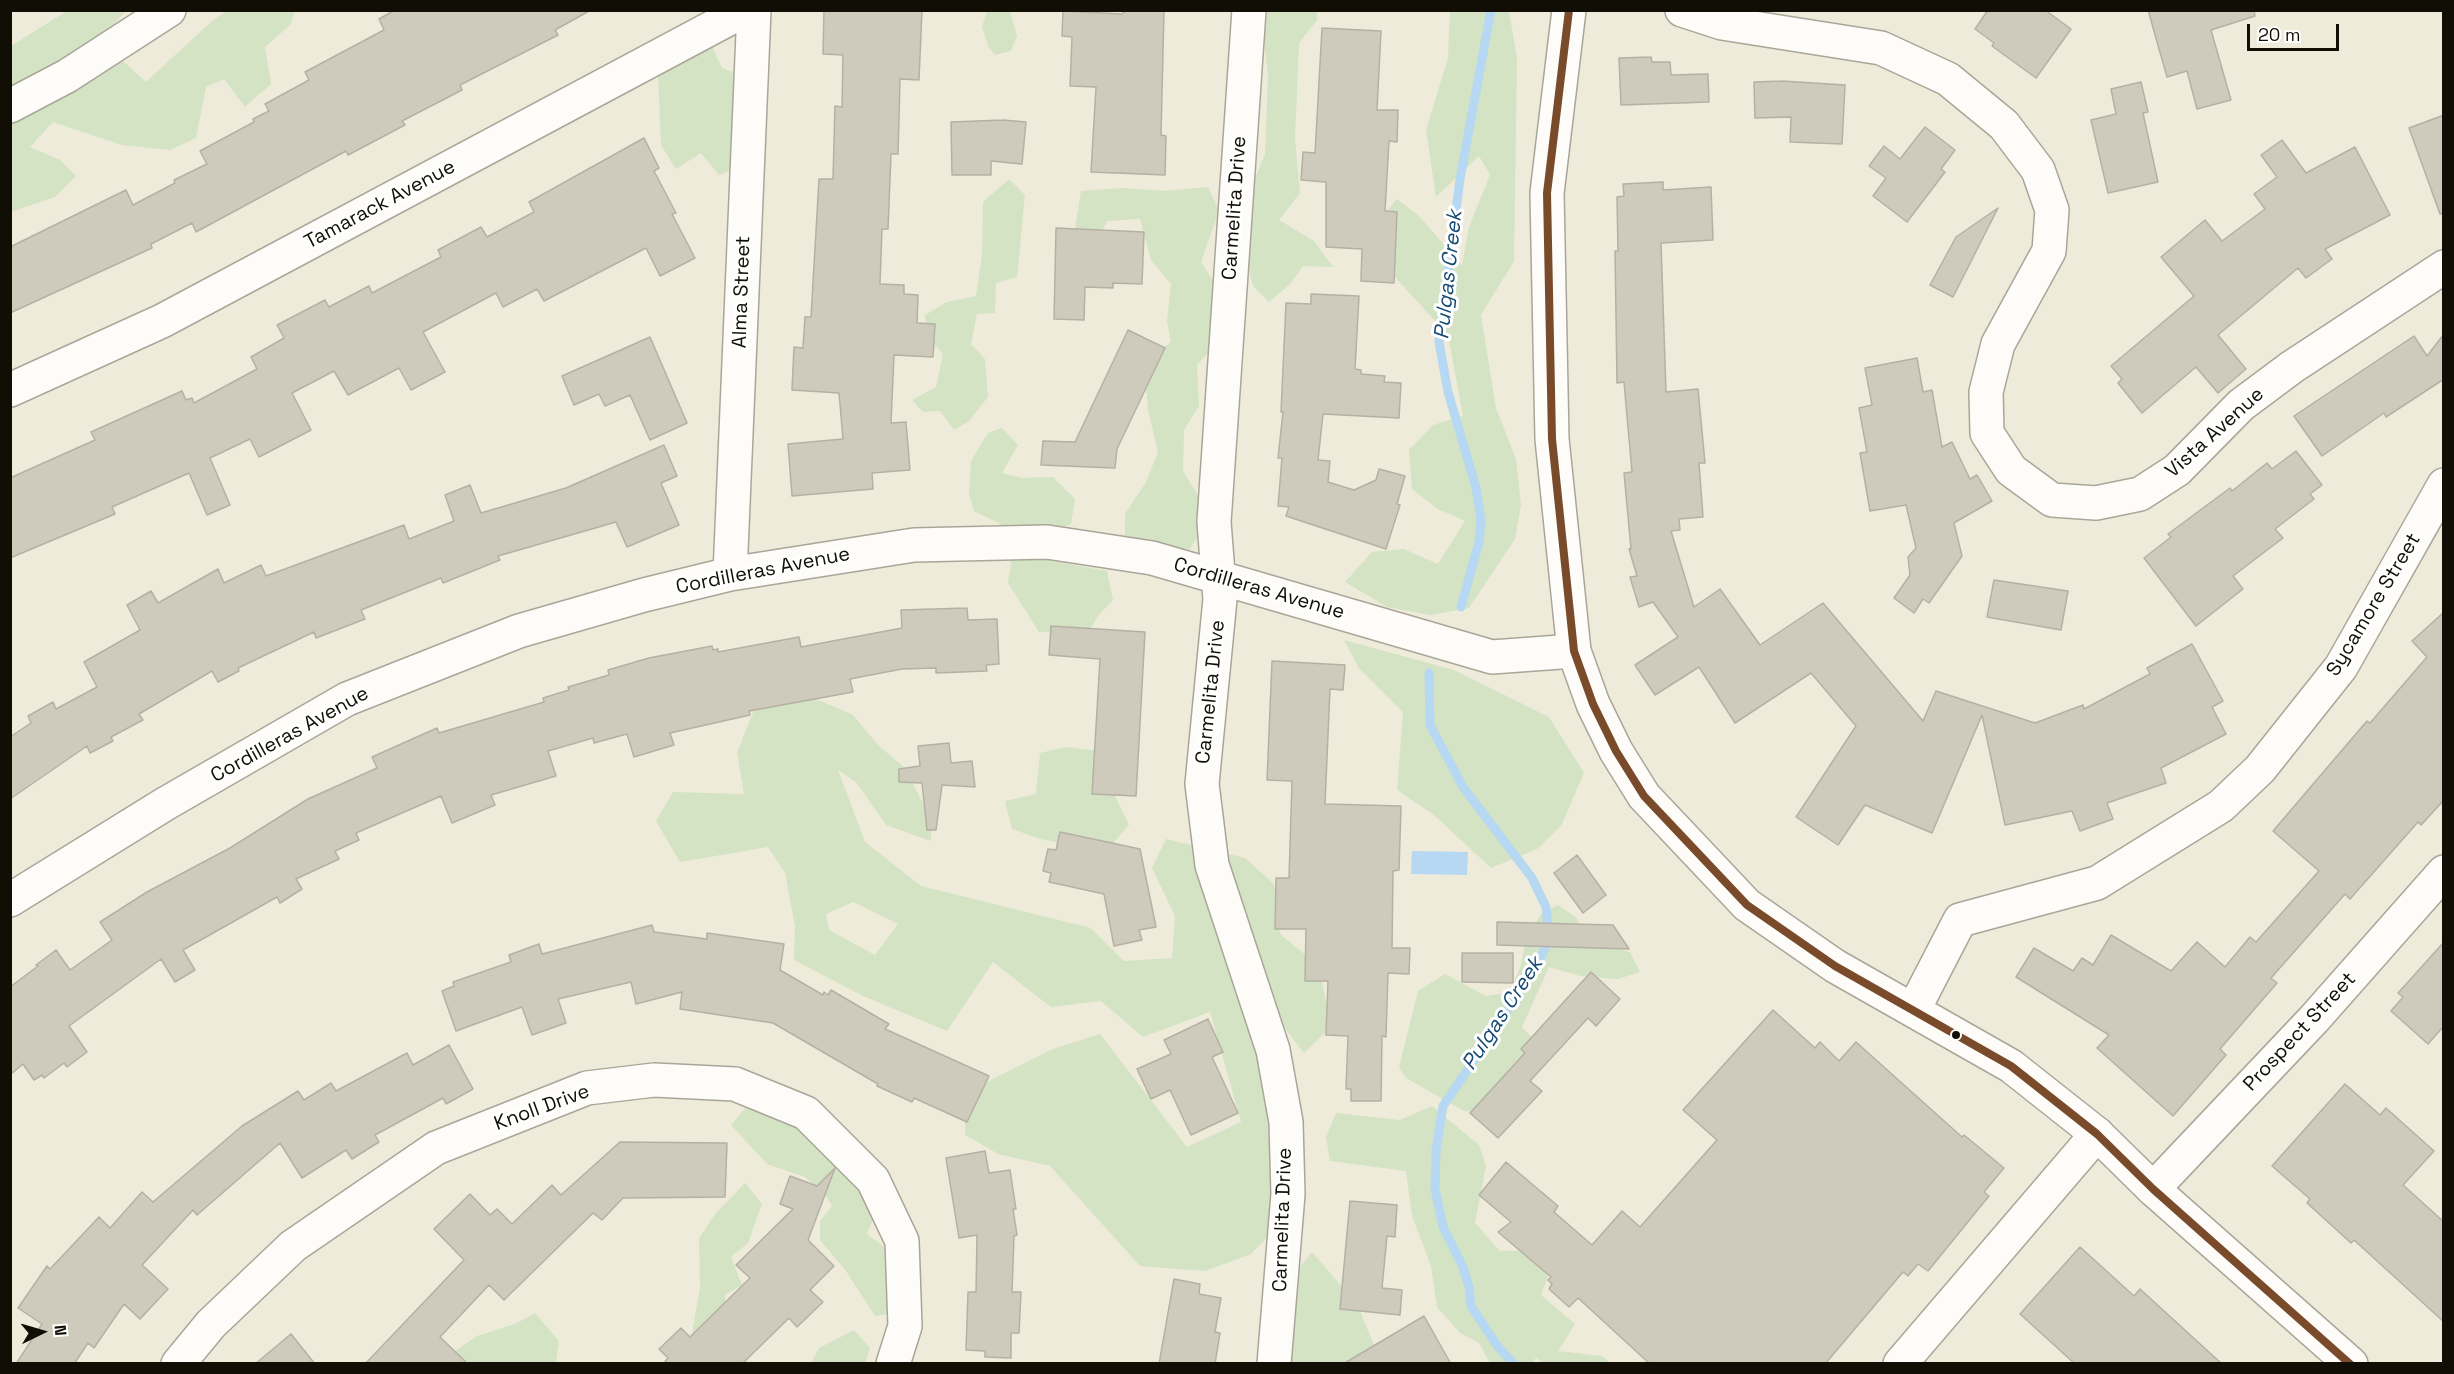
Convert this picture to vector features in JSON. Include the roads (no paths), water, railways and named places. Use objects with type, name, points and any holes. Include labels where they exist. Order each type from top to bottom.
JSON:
[{"type":"street","points":[[10,106],[67,76],[169,10]]},
{"type":"street","name":"Tamarack Avenue","points":[[10,390],[162,321],[745,10]]},
{"type":"street","name":"Alma Street","points":[[730,574],[754,10]]},
{"type":"street","name":"Carmelita Drive","points":[[1249,10],[1214,522],[1220,599],[1202,784],[1212,865],[1273,1050],[1286,1122],[1288,1194],[1274,1364]]},
{"type":"street","points":[[1569,10],[1547,193],[1552,439],[1574,651],[1593,704],[1616,752],[1644,796],[1747,905],[1835,966],[2011,1066],[2097,1134],[2153,1189],[2351,1364]]},
{"type":"street","name":"Vista Avenue","points":[[1682,10],[1722,23],[1881,48],[1948,79],[2004,125],[2038,170],[2052,210],[2049,251],[1998,344],[1986,392],[1987,433],[2011,470],[2052,500],[2096,503],[2140,494],[2177,470],[2241,405],[2292,366],[2444,267]]},
{"type":"street","name":"Sycamore Street","points":[[1914,1010],[1960,920],[2097,883],[2221,806],[2260,769],[2341,667],[2444,485]]},
{"type":"street","name":"Cordilleras Avenue","points":[[10,900],[165,804],[347,699],[519,631],[644,595],[730,574],[914,544],[1047,542],[1152,558],[1492,657],[1574,651]]},
{"type":"street","name":"Prospect Street","points":[[2153,1189],[2314,1018],[2444,872]]},
{"type":"street","name":"Knoll Drive","points":[[178,1364],[211,1324],[293,1246],[436,1149],[587,1088],[654,1080],[735,1084],[806,1113],[873,1180],[902,1241],[905,1326],[893,1364]]},
{"type":"street","points":[[1900,1364],[2097,1134]]},
{"type":"water","points":[[1412,851],[1468,852],[1467,875],[1411,874]]},
{"type":"waterway","name":"Pulgas Creek","points":[[1461,607],[1479,542],[1481,520],[1476,488],[1448,392],[1439,342],[1460,179],[1491,10]]},
{"type":"waterway","name":"Pulgas Creek","points":[[1429,673],[1430,725],[1463,787],[1532,878],[1546,907],[1549,939],[1536,968],[1443,1106],[1436,1150],[1435,1189],[1443,1227],[1463,1267],[1469,1287],[1471,1306],[1498,1347],[1514,1364]]}]
